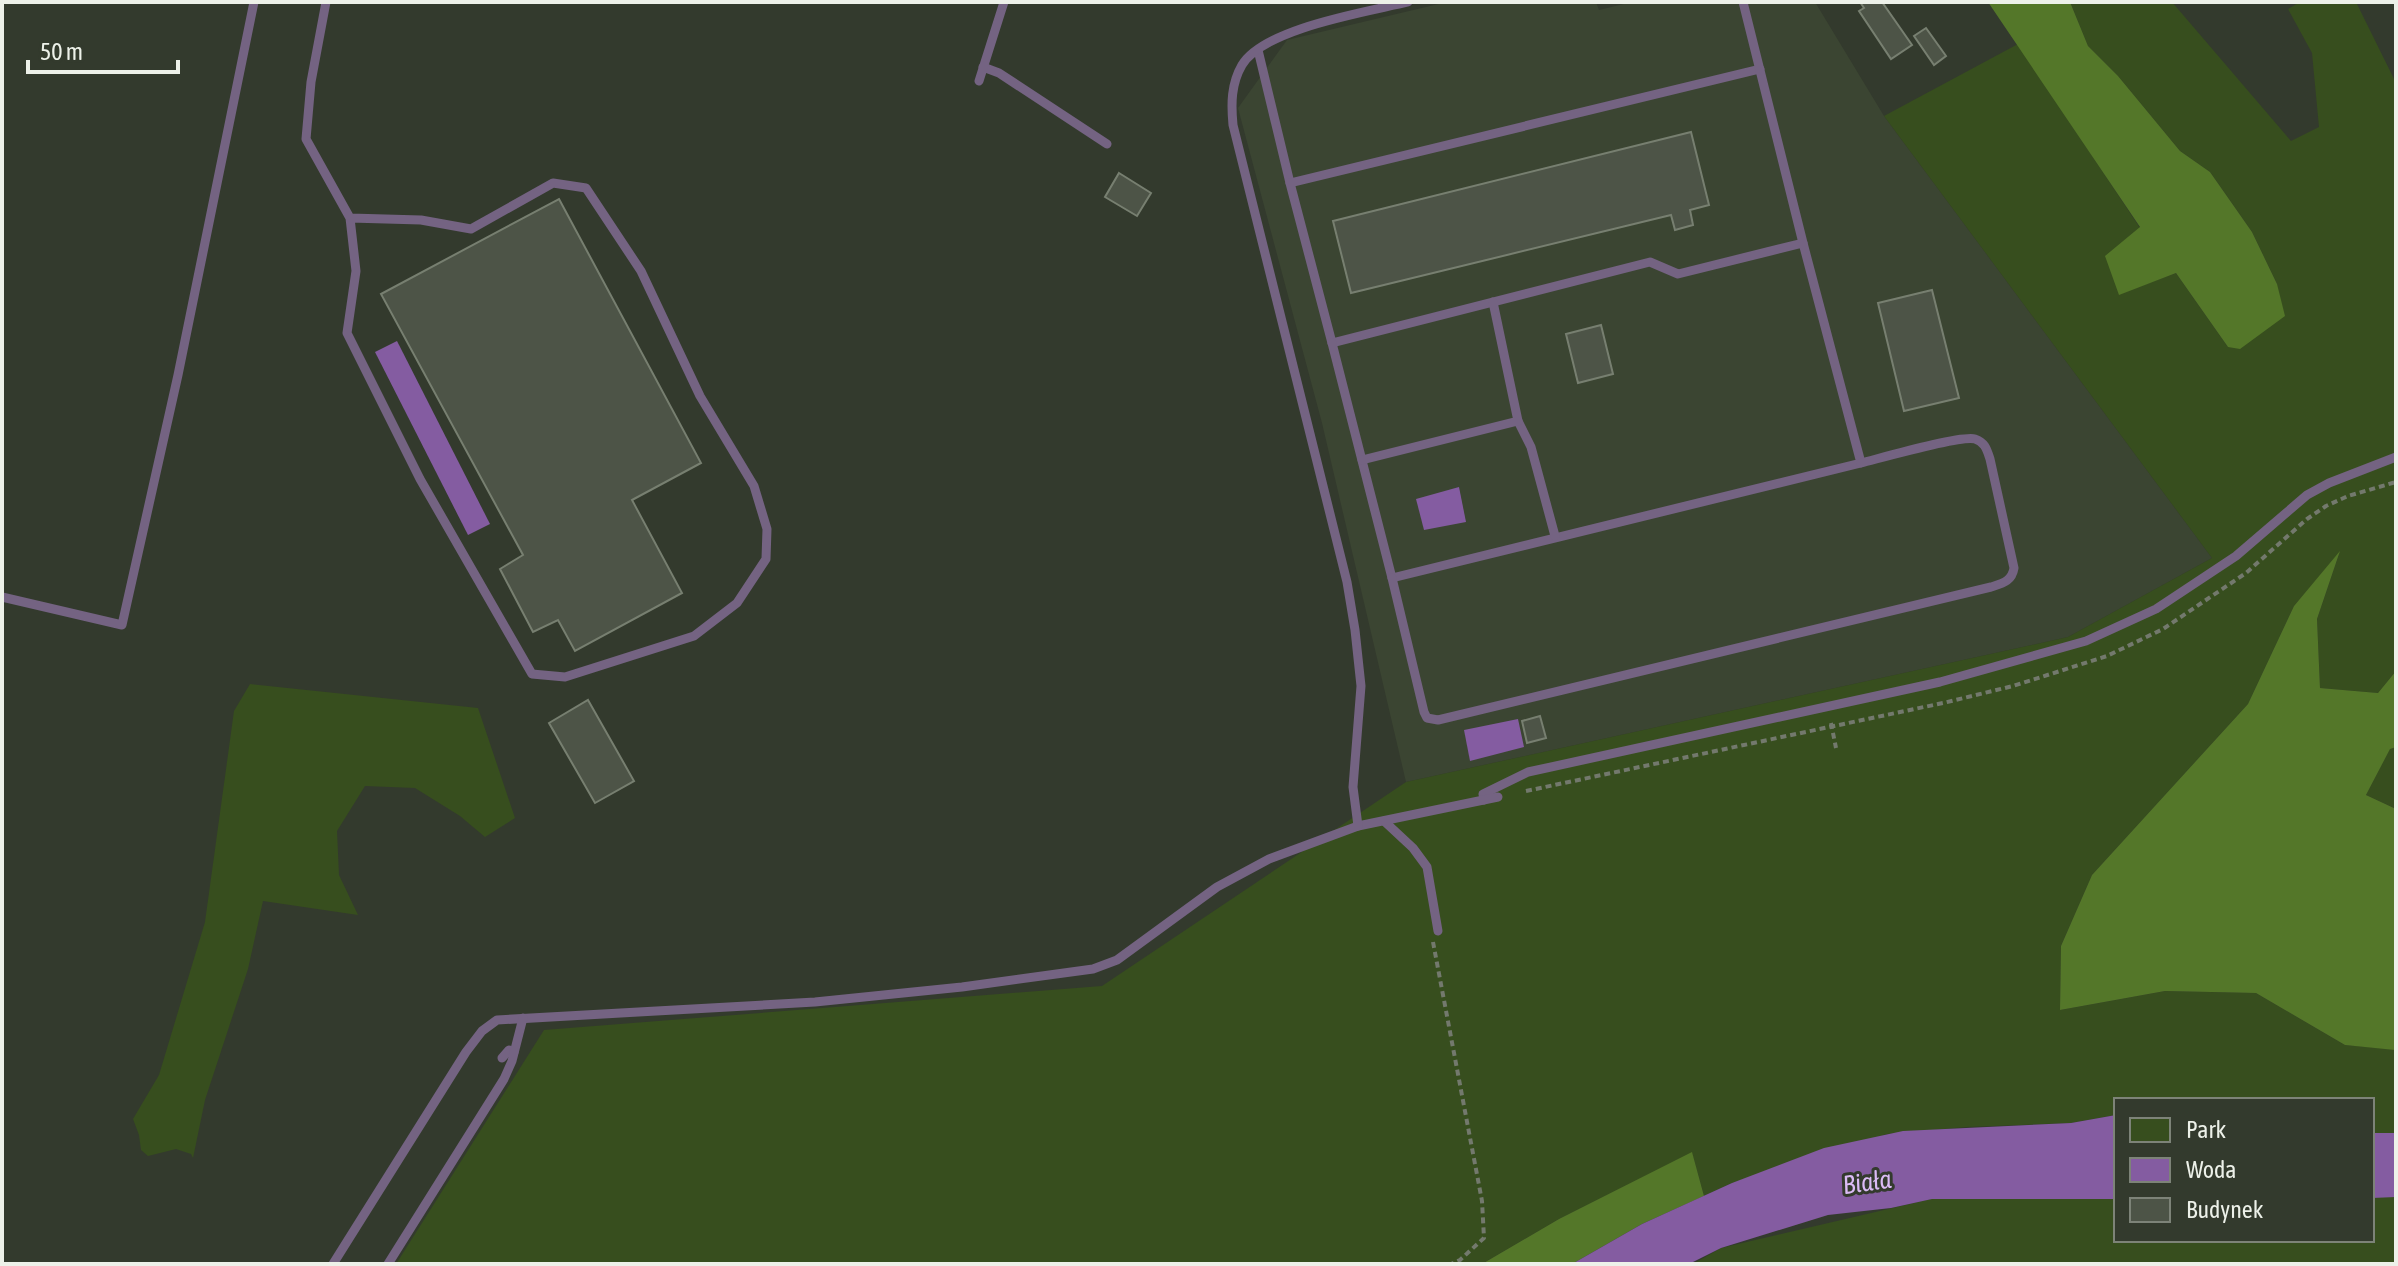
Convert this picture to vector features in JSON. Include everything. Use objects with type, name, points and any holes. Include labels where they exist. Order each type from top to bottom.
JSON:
[{"type":"lane","points":[[2,597],[122,625],[178,375],[254,2]]},
{"type":"lane","points":[[326,2],[311,82],[306,139],[350,218],[356,271],[347,333],[420,479],[532,674],[565,677],[694,636],[737,603],[766,559],[767,529],[754,486],[700,396],[641,271],[586,188],[553,183],[471,229],[421,220],[350,218]]},
{"type":"lane","points":[[979,81],[1004,2]]},
{"type":"lane","points":[[1358,826],[1353,787],[1361,686],[1347,582],[1233,125],[1230,97],[1242,64],[1258,50],[1297,29],[1408,2]]},
{"type":"lane","points":[[1743,2],[1861,463]]},
{"type":"lane","points":[[1258,50],[1427,718],[1438,720],[1991,587],[2005,583],[2013,575],[2014,568],[1985,446],[1979,441],[1962,439],[1392,578]]},
{"type":"lane","points":[[983,67],[999,73],[1107,144]]},
{"type":"lane","points":[[1290,183],[1760,69]]},
{"type":"lane","points":[[1332,343],[1650,262],[1678,274],[1803,243]]},
{"type":"lane","points":[[1493,302],[1518,421],[1531,447],[1555,536]]},
{"type":"lane","points":[[1362,460],[1518,421]]},
{"type":"lane","points":[[1484,800],[1483,794],[1528,772],[1940,682],[2086,641],[2156,609],[2236,556],[2307,495],[2396,457]]},
{"type":"lane","points":[[333,1264],[466,1052],[482,1031],[497,1020],[815,1002],[962,987],[1093,969],[1117,960],[1217,887],[1269,859],[1358,826],[1498,797]]},
{"type":"lane","points":[[1384,821],[1413,848],[1427,867],[1438,931]]},
{"type":"lane","points":[[388,1264],[504,1079],[523,1018]]},
{"type":"lane","points":[[502,1058],[509,1050],[514,1052]]},
{"type":"path","points":[[1831,723],[1836,748]]},
{"type":"path","points":[[1438,931],[1432,936],[1482,1201],[1484,1238],[1460,1260],[1451,1264]]},
{"type":"shaded area","points":[[1447,2],[1596,2],[1599,10],[1632,2],[1815,2],[1884,116],[2212,558],[2068,637],[1406,782],[1322,423],[1238,108],[1287,40]]},
{"type":"green space","points":[[1988,2],[2070,2],[2088,46],[2118,76],[2180,151],[2210,172],[2252,232],[2277,284],[2285,316],[2240,349],[2228,347],[2176,273],[2119,295],[2105,256],[2140,227]]},
{"type":"green space","points":[[2070,2],[2172,2],[2291,141],[2319,127],[2312,53],[2288,9],[2300,2],[2356,2],[2396,83],[2396,671],[2378,693],[2320,688],[2317,619],[2339,554],[2294,606],[2248,704],[2092,875],[2061,946],[2060,1010],[2165,991],[2256,993],[2345,1045],[2395,1049],[2396,1039],[2396,1264],[1693,1264],[1721,1248],[2114,1156],[2114,1242],[2374,1242],[2374,1098],[2114,1098],[2114,1115],[2071,1123],[1887,1134],[1732,1183],[1704,1196],[1692,1153],[1559,1219],[1482,1264],[396,1264],[544,1030],[1102,986],[1406,782],[2068,637],[2212,558],[1884,116],[2018,44],[2140,228],[2119,294],[2176,273],[2228,347],[2277,284],[2252,232],[2210,172],[2180,151],[2118,76],[2088,46]]},
{"type":"green space","points":[[2340,551],[2317,619],[2320,688],[2378,693],[2396,671],[2396,747],[2390,749],[2366,795],[2396,809],[2395,1050],[2345,1045],[2256,993],[2165,991],[2060,1010],[2061,946],[2092,875],[2248,704],[2294,606]]},
{"type":"green space","points":[[250,684],[478,708],[515,818],[485,837],[460,816],[415,788],[365,786],[337,831],[339,875],[358,915],[263,901],[248,969],[205,1100],[193,1158],[191,1154],[176,1149],[148,1156],[141,1150],[133,1119],[159,1075],[205,922],[234,711]]},
{"type":"green space","points":[[2396,747],[2396,809],[2366,795],[2390,748]]},
{"type":"green space","points":[[1692,1152],[1704,1196],[1642,1224],[1572,1264],[1482,1264],[1559,1219]]},
{"type":"water","points":[[397,341],[490,524],[468,535],[375,352]]},
{"type":"water","points":[[1459,487],[1466,522],[1424,530],[1416,499]]},
{"type":"water","points":[[1518,719],[1524,747],[1470,761],[1464,730]]},
{"type":"water","name":"Biała","points":[[2114,1115],[2114,1199],[1932,1199],[1891,1208],[1828,1215],[1721,1248],[1689,1264],[1572,1264],[1642,1224],[1732,1183],[1824,1148],[1903,1131],[2071,1123]]},
{"type":"water","points":[[2374,1133],[2396,1133],[2396,1197],[2374,1198]]},
{"type":"building","points":[[1860,2],[1882,2],[1912,45],[1891,59],[1859,11],[1864,8]]},
{"type":"building","points":[[1926,28],[1946,56],[1934,65],[1914,36]]},
{"type":"building","points":[[1691,132],[1709,205],[1690,210],[1693,225],[1675,230],[1671,215],[1351,293],[1333,221]]},
{"type":"building","points":[[1119,173],[1151,193],[1137,216],[1105,197]]},
{"type":"building","points":[[559,199],[701,463],[632,500],[682,593],[575,651],[558,620],[533,632],[500,569],[523,555],[381,294]]},
{"type":"building","points":[[1932,290],[1959,398],[1904,411],[1878,303]]},
{"type":"building","points":[[1601,325],[1613,374],[1578,383],[1566,334]]},
{"type":"building","points":[[588,700],[634,781],[595,803],[549,723]]},
{"type":"building","points":[[1540,716],[1546,738],[1527,743],[1522,721]]}]
